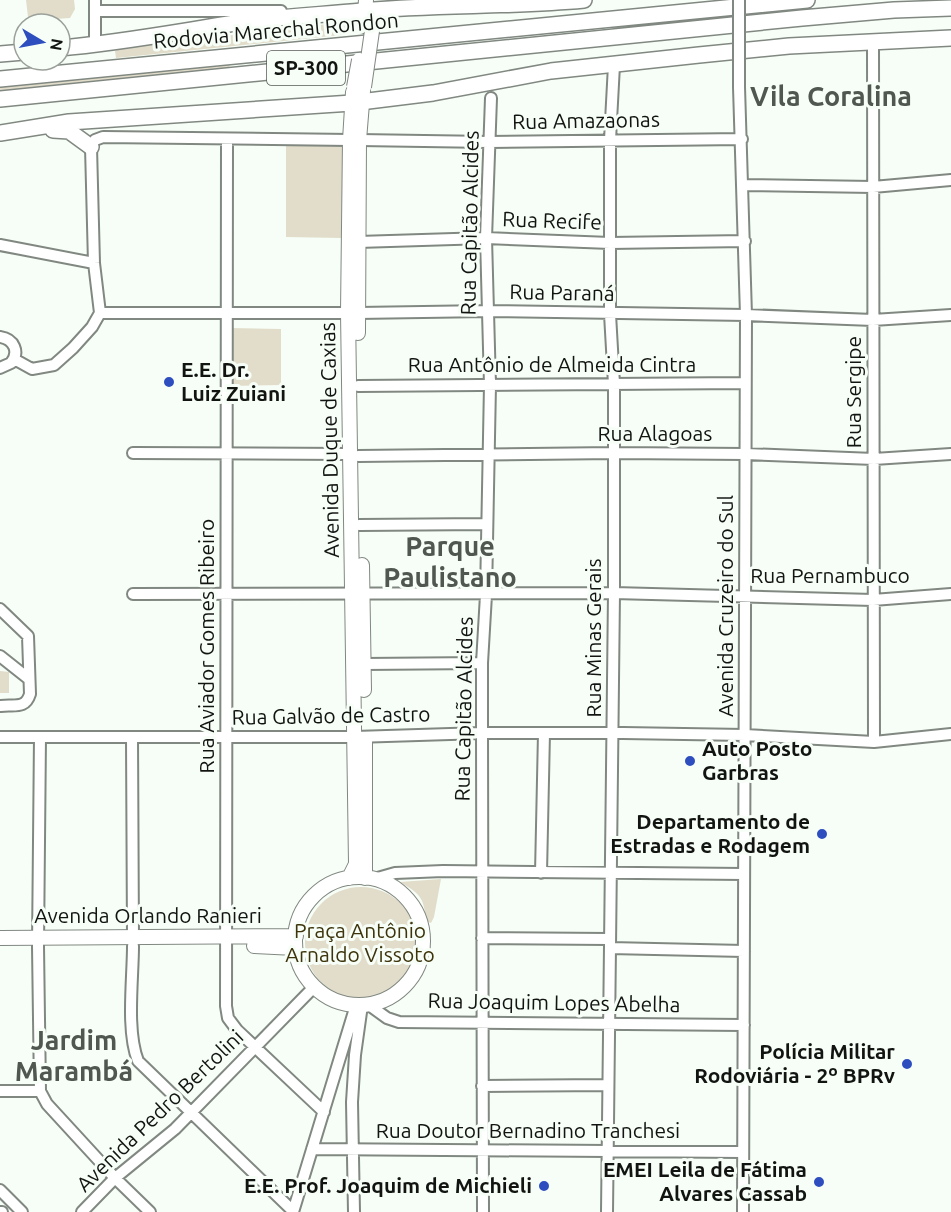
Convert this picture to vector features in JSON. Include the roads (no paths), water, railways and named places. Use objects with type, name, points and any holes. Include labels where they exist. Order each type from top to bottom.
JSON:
[{"type":"highway","points":[[72,47],[238,22],[486,2],[537,4],[584,0]]},
{"type":"highway","name":"Rodovia Marechal Rondon","points":[[0,79],[807,0]]},
{"type":"highway","name":"Rodovia Marechal Rondon","points":[[0,99],[802,18],[894,10],[951,8]]},
{"type":"highway","points":[[0,133],[69,122],[358,95],[434,93],[551,71],[789,46],[951,38]]},
{"type":"highway","points":[[32,128],[69,131],[91,147]]},
{"type":"main road","name":"Avenida Duque de Caxias","points":[[369,878],[360,737],[353,455],[353,313],[354,140],[370,12]]},
{"type":"main road","name":"Avenida Duque de Caxias","points":[[349,878],[356,864],[364,664],[358,593],[359,525],[353,455],[358,386],[353,313],[358,242],[354,140]]},
{"type":"main road","points":[[349,878],[369,878],[390,885],[404,896],[414,910],[421,926],[422,944],[419,961],[412,977],[400,990],[386,999],[362,1005],[345,1004],[328,998],[314,987],[298,962],[296,942],[301,914],[309,901],[327,886],[349,878]]},
{"type":"main road","name":"Avenida Orlando Ranieri","points":[[0,938],[39,942]]},
{"type":"main road","name":"Avenida Orlando Ranieri","points":[[0,946],[39,942],[296,942]]},
{"type":"street","points":[[237,0],[237,12]]},
{"type":"street","name":"Avenida Cruzeiro do Sul","points":[[739,0],[739,87],[746,315],[743,1212]]},
{"type":"street","points":[[95,45],[95,5],[237,12],[370,12]]},
{"type":"street","name":"Rua Sergipe","points":[[873,42],[874,741]]},
{"type":"street","name":"Rua Minas Gerais","points":[[607,1212],[611,1023],[609,943],[614,593],[614,384],[610,314],[610,140],[614,65]]},
{"type":"street","name":"Rua Capitão Alcides","points":[[483,1212],[482,663],[486,595],[490,385],[486,237],[491,98]]},
{"type":"street","name":"Rua Amazaonas","points":[[91,147],[96,140],[103,137],[489,142],[742,139]]},
{"type":"street","name":"Rua Aviador Gomes Ribeiro","points":[[227,140],[226,941],[228,1018],[237,1030],[324,1112]]},
{"type":"street","points":[[14,359],[32,369],[54,365],[92,327],[100,313],[94,263],[91,147]]},
{"type":"street","points":[[743,185],[873,187],[951,180]]},
{"type":"street","name":"Rua Recife","points":[[358,242],[486,237],[610,243],[745,241]]},
{"type":"street","points":[[0,245],[94,263]]},
{"type":"street","name":"Rua Paraná","points":[[100,313],[488,311],[746,315],[873,320],[951,315]]},
{"type":"street","points":[[0,338],[5,338],[13,344],[15,349],[14,359],[7,366],[0,368]]},
{"type":"street","name":"Rua Antônio de Almeida Cintra","points":[[358,386],[745,383]]},
{"type":"street","name":"Rua Alagoas","points":[[133,453],[746,454],[873,459],[951,454]]},
{"type":"street","points":[[359,525],[486,524]]},
{"type":"street","name":"Rua Pernambuco","points":[[133,594],[614,593],[873,600],[951,594]]},
{"type":"street","points":[[0,609],[28,636],[30,694],[27,702],[21,706],[0,706]]},
{"type":"street","points":[[0,656],[29,679]]},
{"type":"street","points":[[364,664],[482,663]]},
{"type":"street","points":[[541,873],[544,733]]},
{"type":"street","name":"Rua Galvão de Castro","points":[[0,737],[226,738],[613,733],[745,735],[874,741],[951,734]]},
{"type":"street","points":[[40,737],[40,1091],[47,1104],[115,1178],[150,1212]]},
{"type":"street","points":[[132,738],[132,1035],[134,1050],[138,1061],[293,1212],[324,1112],[362,1005]]},
{"type":"street","points":[[369,878],[395,873],[481,872],[744,874]]},
{"type":"street","points":[[482,938],[744,951]]},
{"type":"street","name":"Avenida Pedro Bertolini","points":[[82,1212],[115,1178],[175,1129],[314,987]]},
{"type":"street","points":[[354,1212],[353,1083],[362,1005]]},
{"type":"street","name":"Rua Joaquim Lopes Abelha","points":[[362,1005],[399,1022],[744,1025]]},
{"type":"street","points":[[482,1086],[608,1085]]},
{"type":"street","points":[[0,1091],[40,1091]]},
{"type":"street","name":"Rua Doutor Bernadino Tranchesi","points":[[312,1149],[743,1152]]},
{"type":"street","points":[[0,1190],[22,1212]]},
{"type":"place","name":"E.E. Dr. Luiz Zuiani","points":[[169,382]]},
{"type":"place","name":"Auto Posto Garbras","points":[[690,761]]},
{"type":"place","name":"Departamento de Estradas e Rodagem","points":[[822,834]]},
{"type":"place","name":"Polícia Militar Rodoviária - 2º BPRv","points":[[907,1064]]},
{"type":"place","name":"EMEI Leila de Fátima Alvares Cassab","points":[[819,1182]]},
{"type":"place","name":"E.E. Prof. Joaquim de Michieli","points":[[544,1186]]},
{"type":"district","name":"Vila Coralina","points":[[831,97]]},
{"type":"district","name":"Parque Paulistano","points":[[450,562]]},
{"type":"district","name":"Jardim Marambá","points":[[74,1056]]},
{"type":"park label","name":"Praça Antônio Arnaldo Vissoto","points":[[360,943]]}]
